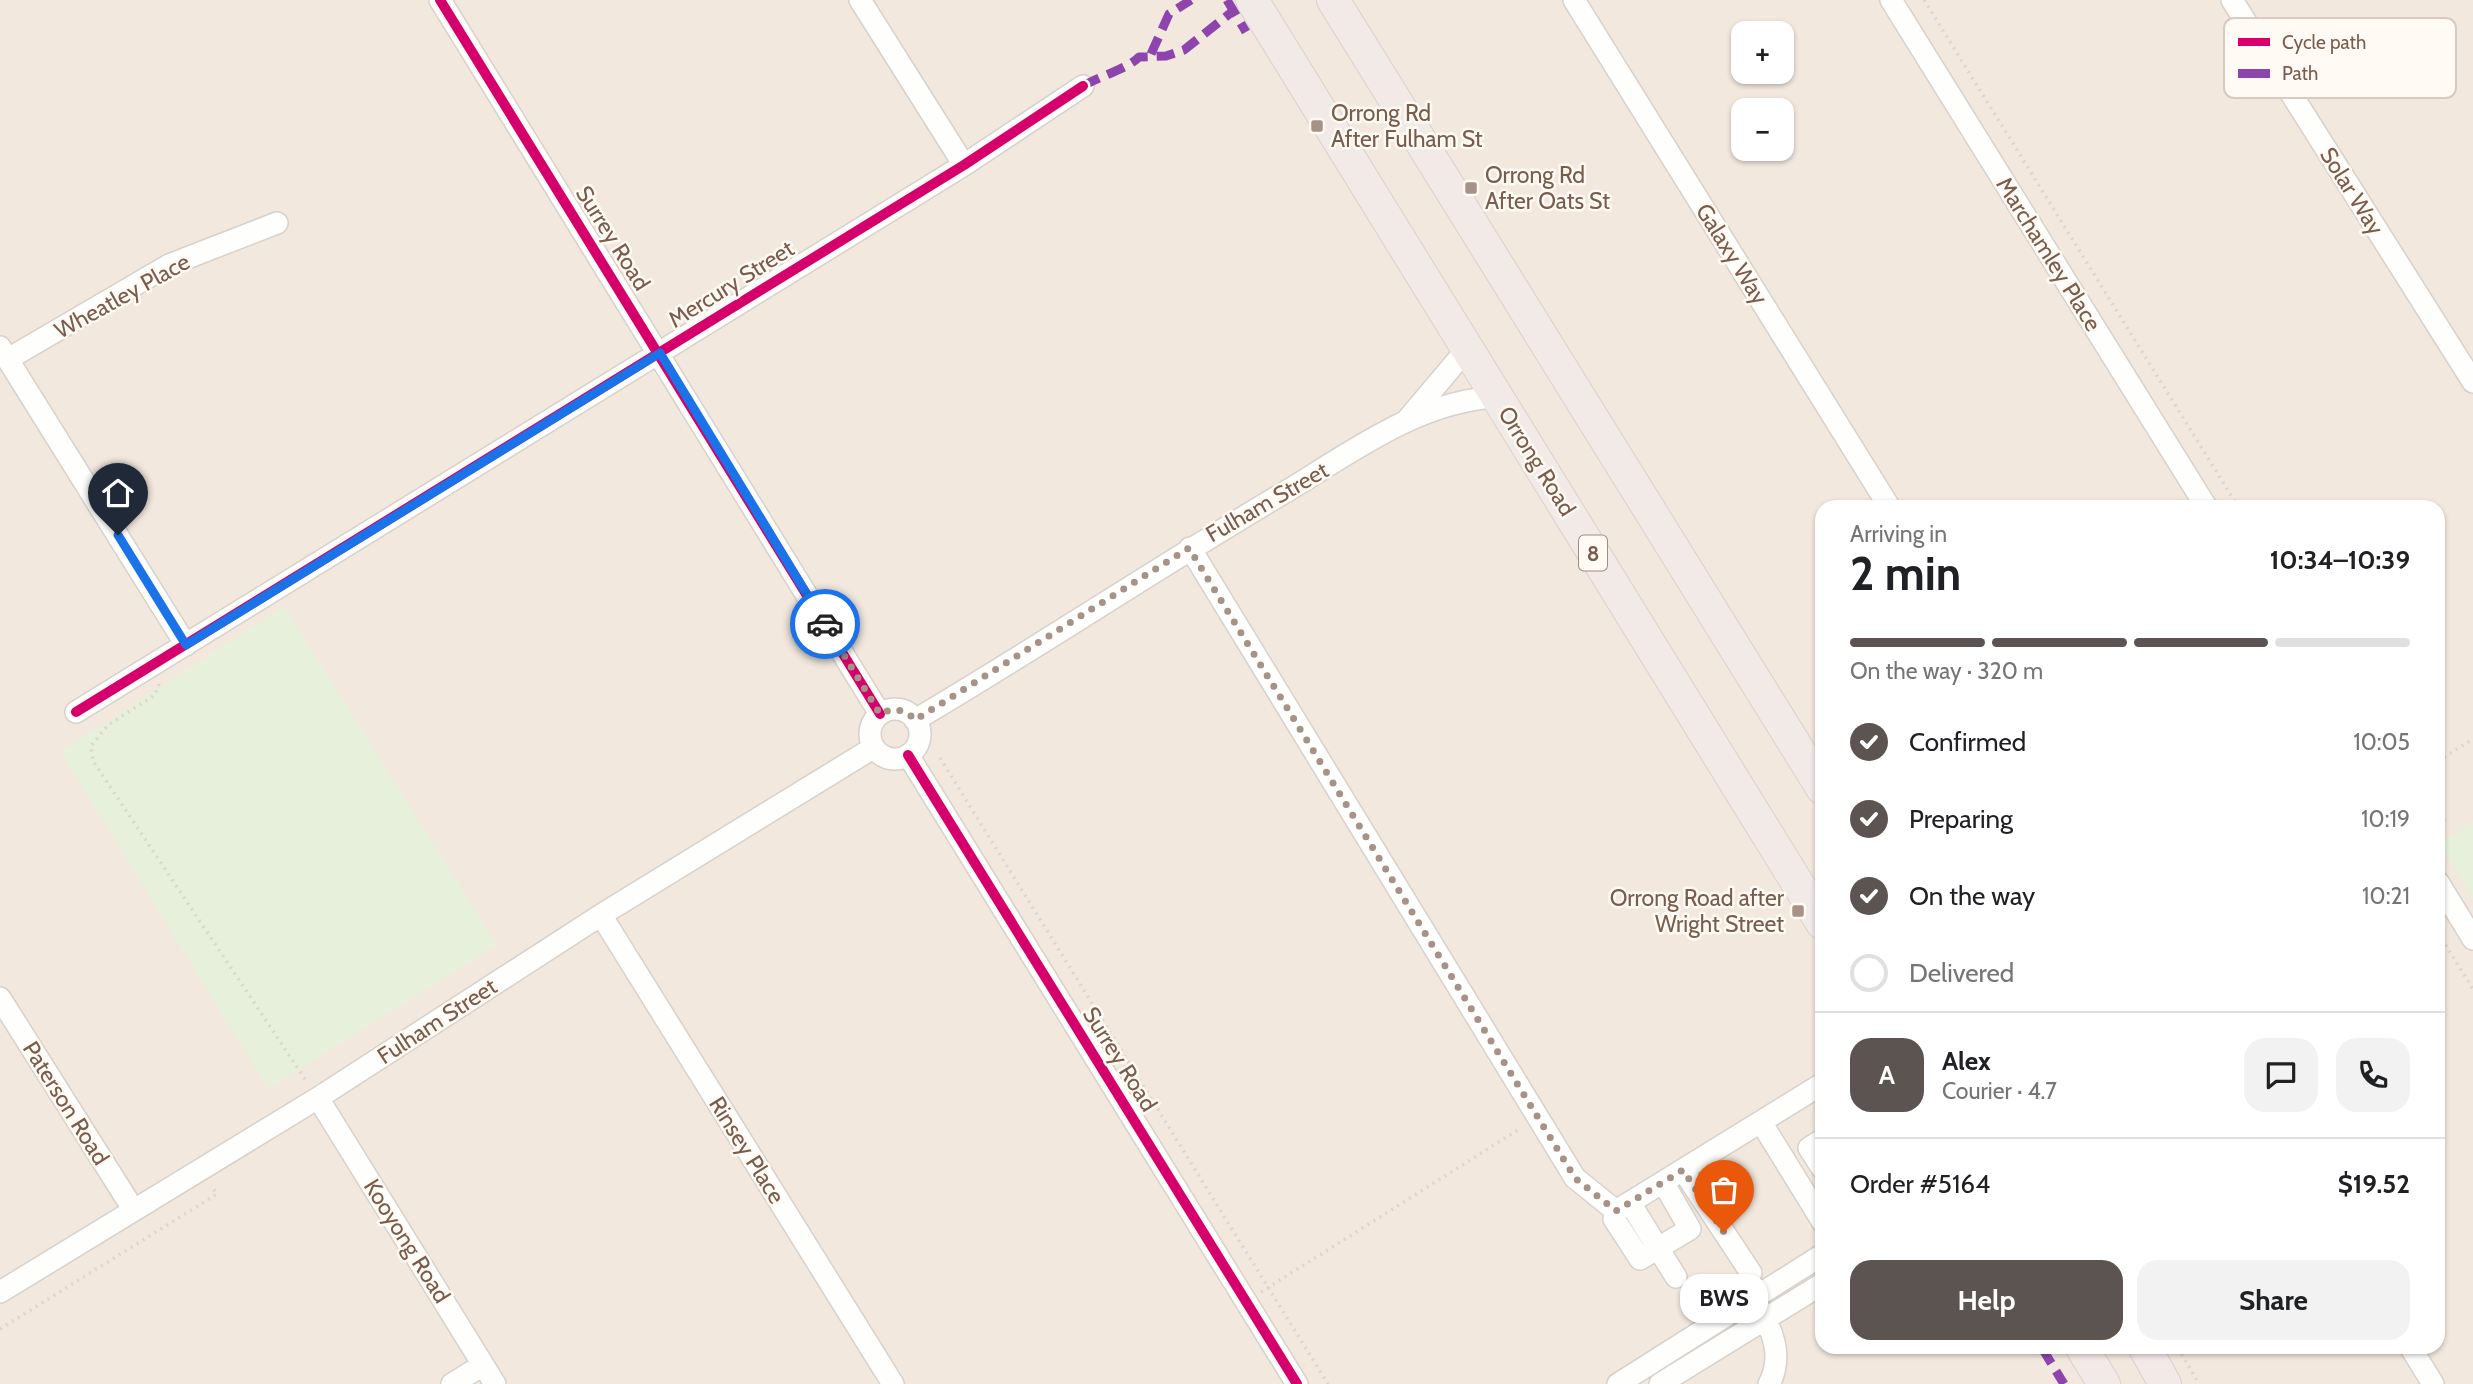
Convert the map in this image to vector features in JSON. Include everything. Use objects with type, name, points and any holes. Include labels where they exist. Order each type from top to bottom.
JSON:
[{"type":"highway","name":"Orrong Road","points":[[1252,0],[1815,912]]},
{"type":"highway","points":[[1333,0],[1815,777]]},
{"type":"highway","points":[[2085,1354],[2104,1384]]},
{"type":"highway","points":[[2148,1354],[2165,1384]]},
{"type":"street","name":"Surrey Road","points":[[440,0],[880,714]]},
{"type":"street","points":[[860,0],[964,165]]},
{"type":"street","name":"Galaxy Way","points":[[1574,0],[1885,500]]},
{"type":"street","name":"Marchamley Place","points":[[1891,0],[2202,500]]},
{"type":"street","name":"Solar Way","points":[[2232,0],[2243,18]]},
{"type":"street","name":"Mercury Street","points":[[76,712],[964,165],[1083,86]]},
{"type":"street","name":"Solar Way","points":[[2294,98],[2473,382]]},
{"type":"street","name":"Wheatley Place","points":[[4,353],[169,265],[277,223]]},
{"type":"street","name":"Fulham Street","points":[[1407,420],[1468,349]]},
{"type":"street","points":[[4,353],[186,645]]},
{"type":"street","name":"Fulham Street","points":[[915,720],[1189,548],[1407,420],[1469,399],[1497,397]]},
{"type":"street","points":[[1189,548],[1575,1178],[1623,1207],[1658,1247],[1676,1277]]},
{"type":"street","points":[[887,710],[902,710],[915,720],[920,735],[914,750],[908,755],[889,758],[873,748],[870,730],[880,714],[887,710]]},
{"type":"street","name":"Fulham Street","points":[[0,1292],[318,1098],[601,915],[873,748]]},
{"type":"street","name":"Surrey Road","points":[[908,755],[1297,1384]]},
{"type":"street","points":[[2445,893],[2473,939]]},
{"type":"street","name":"Rinsey Place","points":[[601,915],[893,1384]]},
{"type":"street","name":"Paterson Road","points":[[0,998],[133,1209]]},
{"type":"street","points":[[1623,1207],[1761,1122],[1815,1094]]},
{"type":"street","name":"Kooyong Road","points":[[318,1098],[495,1384]]},
{"type":"street","points":[[1761,1122],[1815,1209]]},
{"type":"street","points":[[1815,1144],[1809,1147],[1815,1157]]},
{"type":"street","points":[[1683,1170],[1751,1273]]},
{"type":"street","points":[[1658,1247],[1690,1229],[1663,1182]]},
{"type":"street","points":[[1618,1384],[1815,1259]]},
{"type":"street","points":[[1660,1384],[1815,1288]]},
{"type":"street","points":[[1752,1298],[1765,1318],[1777,1351],[1777,1368],[1769,1384]]},
{"type":"street","points":[[2415,1354],[2433,1384]]},
{"type":"street","points":[[453,1384],[483,1365]]},
{"type":"path","points":[[1924,0],[2234,500]]},
{"type":"path","points":[[155,676],[159,683],[155,695],[98,734],[91,746],[93,761],[318,1098]]},
{"type":"path","points":[[2445,757],[2473,739]]},
{"type":"path","points":[[940,758],[1328,1384]]},
{"type":"path","points":[[2445,944],[2473,989]]},
{"type":"path","points":[[1246,1302],[1538,1118]]},
{"type":"path","points":[[2182,1354],[2199,1384]]},
{"type":"shaded area","points":[[0,0],[2473,0],[2473,1384],[0,1384]]},
{"type":"green space","points":[[284,606],[497,945],[268,1089],[61,752]]},
{"type":"green space","points":[[2473,822],[2473,898],[2445,852],[2445,841]]},
{"type":"marked path","points":[[1151,54],[1169,14],[1191,0]]},
{"type":"marked path","points":[[1227,0],[1246,32]]},
{"type":"marked path","points":[[1083,86],[1139,57],[1166,56],[1184,50],[1233,11]]},
{"type":"marked path","points":[[2046,1354],[2064,1384]]},
{"type":"cycle path","points":[[440,0],[880,714]]},
{"type":"cycle path","points":[[76,712],[964,165],[1083,86]]},
{"type":"cycle path","points":[[908,755],[1297,1384]]},
{"type":"way so far","points":[[825,624],[880,714],[887,710],[902,710],[915,720],[1189,548],[1575,1178],[1616,1211],[1683,1170],[1724,1232]]},
{"type":"place","name":"Orrong Rd After Fulham St","points":[[1317,126]]},
{"type":"place","name":"Orrong Rd After Oats St","points":[[1471,188]]},
{"type":"place","name":"Orrong Road after Wright Street","points":[[1798,911]]},
{"type":"place","name":"BWS","points":[[1724,1232]]},
{"type":"route","points":[[118,535],[186,645],[660,353],[825,624]]}]
